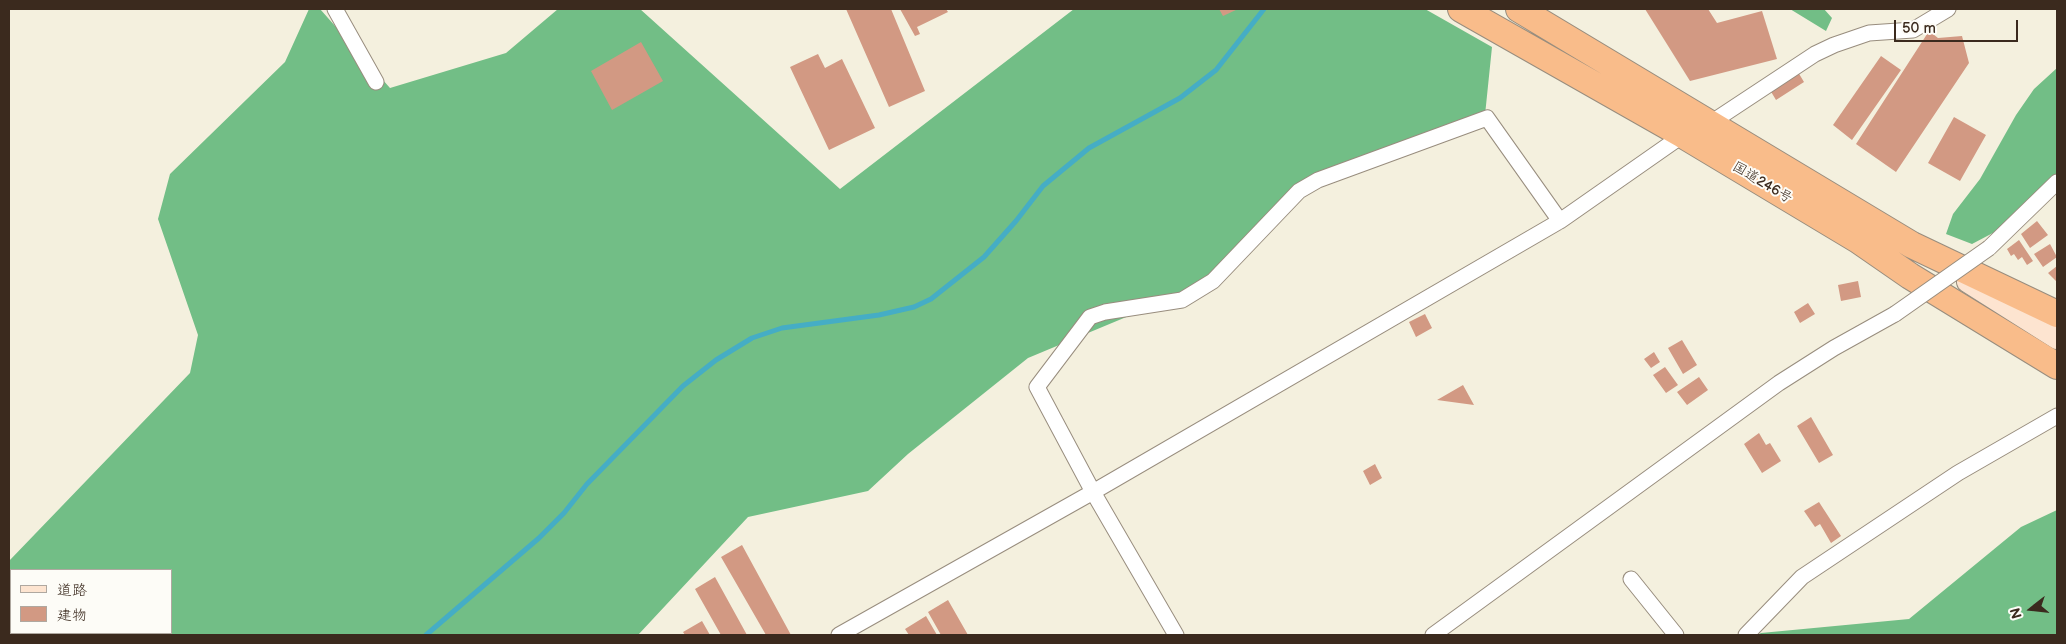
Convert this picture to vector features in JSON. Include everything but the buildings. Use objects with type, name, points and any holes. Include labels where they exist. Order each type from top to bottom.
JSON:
[{"type":"highway","name":"国道246号","points":[[1461,9],[1682,135],[1858,240],[1910,276],[2057,366]]},
{"type":"highway","name":"国道246号","points":[[1519,9],[1912,245],[2057,314]]},
{"type":"street","points":[[335,9],[376,82]]},
{"type":"street","points":[[839,635],[1093,492],[1560,221],[1682,135],[1709,124],[1815,54],[1834,44],[1868,33],[1912,30],[1948,9]]},
{"type":"street","points":[[1176,635],[1093,492],[1037,387],[1090,317],[1105,312],[1182,300],[1212,281],[1299,191],[1318,180],[1487,118],[1560,221]]},
{"type":"street","points":[[1433,635],[1778,383],[1834,348],[1895,314],[1990,248],[2057,182]]},
{"type":"street","points":[[1912,245],[2057,339]]},
{"type":"street","points":[[1910,276],[2057,351]]},
{"type":"street","points":[[1746,635],[1802,576],[1958,473],[2056,417]]},
{"type":"street","points":[[1631,579],[1676,635]]},
{"type":"green space","points":[[309,9],[320,9],[390,88],[506,53],[558,9],[640,9],[840,189],[1074,9],[1425,9],[1492,47],[1485,115],[1312,183],[1191,290],[1028,358],[908,454],[868,491],[748,517],[638,635],[9,635],[9,561],[190,373],[198,335],[158,219],[170,174],[285,62]]},
{"type":"green space","points":[[1790,9],[1824,9],[1832,18],[1826,31]]},
{"type":"green space","points":[[2057,68],[2057,179],[2008,225],[1972,244],[1946,234],[1953,214],[1980,179],[2016,115],[2034,89]]},
{"type":"green space","points":[[2057,510],[2056,635],[1757,635],[1761,633],[1909,619],[2021,527]]},
{"type":"waterway","points":[[426,635],[539,538],[564,513],[587,484],[683,386],[716,360],[752,338],[782,328],[879,315],[914,307],[931,299],[984,257],[1016,221],[1043,186],[1089,148],[1180,98],[1216,70],[1264,9]]}]
